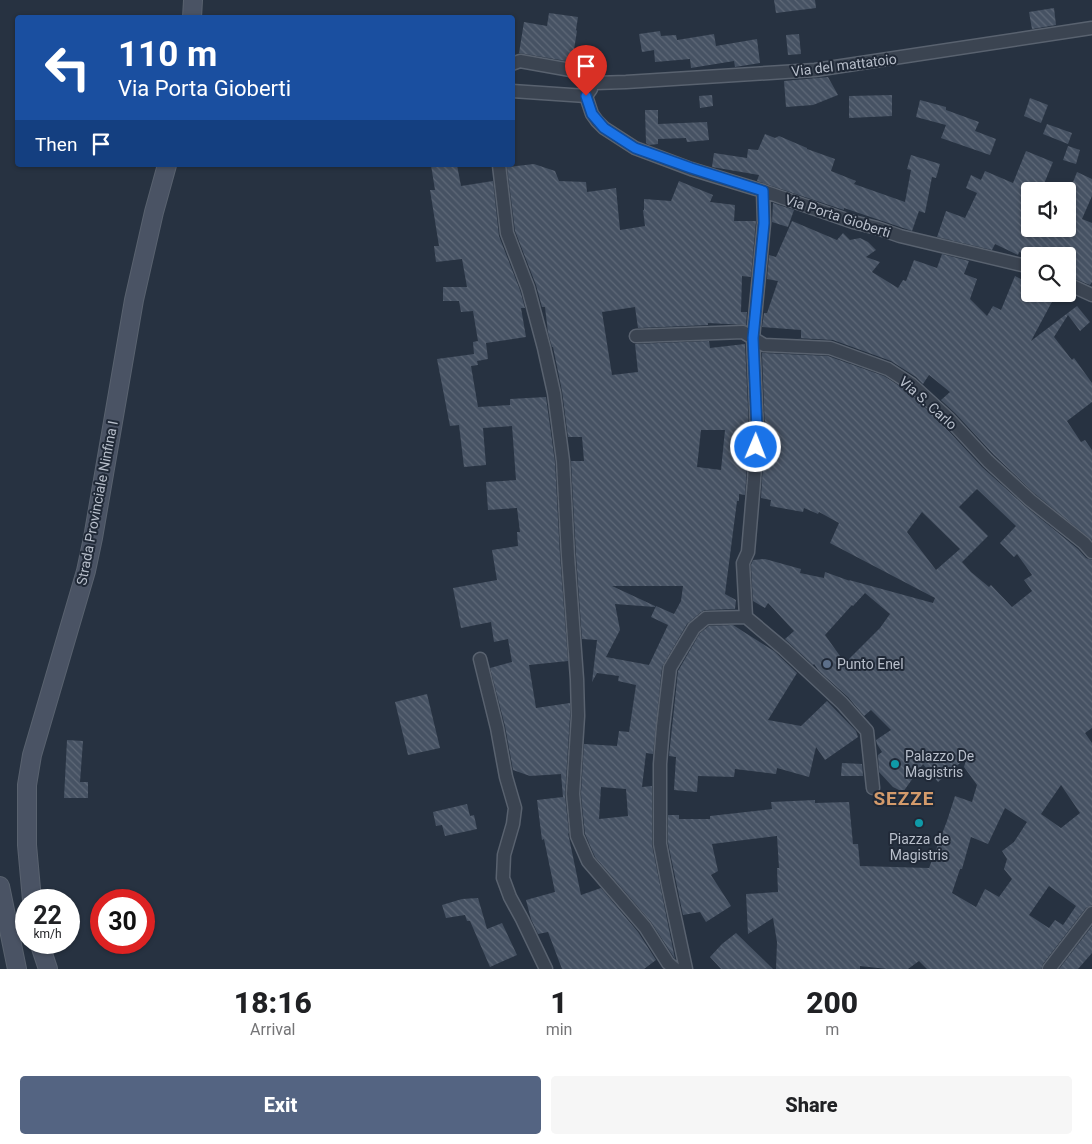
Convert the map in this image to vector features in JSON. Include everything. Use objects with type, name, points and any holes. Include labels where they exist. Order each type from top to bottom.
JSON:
[{"type":"street","points":[[192,15],[193,0]]},
{"type":"street","name":"Via del mattatoio","points":[[595,83],[815,70],[1092,28]]},
{"type":"street","points":[[515,63],[520,61],[582,72],[595,83],[586,96],[515,90]]},
{"type":"street","name":"Via Porta Gioberti","points":[[586,96],[592,114],[604,128],[635,148],[853,222],[900,236],[1021,265]]},
{"type":"street","name":"Strada Provinciale Ninfina I","points":[[31,889],[27,845],[28,784],[32,755],[83,580],[91,546],[134,300],[166,167]]},
{"type":"street","points":[[499,167],[507,233],[528,288],[544,348],[554,393],[563,461],[577,679],[578,716],[573,794],[577,836],[588,861],[645,927],[668,963],[675,969]]},
{"type":"street","points":[[746,617],[743,563],[748,552],[757,430],[753,338],[764,223],[763,191]]},
{"type":"street","points":[[1076,288],[1092,295]]},
{"type":"street","name":"Via S. Carlo","points":[[636,336],[743,332],[764,345],[830,348],[888,369],[911,384],[1030,500],[1084,543],[1092,552]]},
{"type":"street","points":[[686,969],[660,844],[660,764],[670,668],[694,628],[706,618],[746,617],[784,649],[842,703],[867,730],[873,788]]},
{"type":"street","points":[[480,659],[497,728],[506,778],[515,808],[514,824],[504,854],[504,878],[510,897],[546,969]]},
{"type":"street","points":[[0,886],[17,969]]},
{"type":"street","points":[[1049,969],[1092,913]]},
{"type":"street","points":[[43,954],[48,969]]},
{"type":"building","points":[[774,0],[815,0],[816,8],[776,13]]},
{"type":"building","points":[[1054,8],[1056,25],[1032,29],[1029,12]]},
{"type":"building","points":[[549,13],[578,17],[572,62],[519,53],[524,22],[547,26]]},
{"type":"building","points":[[660,31],[661,36],[676,35],[677,40],[714,34],[716,46],[757,39],[760,63],[735,67],[734,61],[691,68],[690,59],[655,62],[654,50],[642,52],[639,34]]},
{"type":"building","points":[[799,34],[801,54],[788,55],[786,35]]},
{"type":"building","points":[[828,77],[838,95],[813,105],[786,107],[784,81]]},
{"type":"building","points":[[712,95],[713,106],[700,108],[699,96]]},
{"type":"building","points":[[892,95],[892,116],[849,118],[849,96]]},
{"type":"building","points":[[1030,98],[1048,105],[1041,123],[1024,116]]},
{"type":"building","points":[[920,100],[946,107],[946,110],[979,122],[975,131],[996,139],[990,155],[941,138],[946,125],[916,117]]},
{"type":"building","points":[[645,110],[658,110],[658,124],[707,122],[709,140],[687,142],[686,138],[658,139],[658,144],[649,145],[646,143]]},
{"type":"building","points":[[1047,124],[1072,133],[1068,144],[1043,134]]},
{"type":"building","points":[[765,134],[775,138],[779,136],[835,159],[831,171],[856,181],[854,184],[905,202],[911,170],[907,169],[911,155],[940,164],[936,178],[932,177],[925,213],[919,211],[912,231],[757,181],[759,175],[712,167],[714,153],[747,158],[748,149],[758,150]]},
{"type":"building","points":[[1068,146],[1080,150],[1076,164],[1063,160]]},
{"type":"building","points":[[1026,151],[1053,162],[1045,182],[1021,182],[1021,237],[1076,237],[1076,182],[1073,182],[1077,172],[1092,179],[1092,196],[1082,219],[1092,223],[1092,282],[1090,285],[1076,279],[1076,247],[1021,247],[1021,253],[1019,252],[1018,255],[995,244],[992,250],[937,237],[946,211],[965,218],[977,193],[966,188],[971,175],[981,180],[985,171],[1013,183]]},
{"type":"building","points":[[534,164],[555,171],[559,181],[586,182],[587,192],[616,188],[620,230],[645,226],[644,199],[671,201],[679,181],[713,195],[710,202],[735,205],[734,221],[756,221],[751,277],[742,276],[741,312],[747,312],[746,325],[708,323],[708,325],[638,328],[635,307],[602,312],[612,375],[638,372],[635,344],[709,341],[710,348],[745,344],[749,430],[745,495],[739,494],[739,501],[737,501],[725,594],[736,600],[735,609],[705,610],[701,612],[687,624],[662,667],[653,754],[646,753],[642,787],[652,786],[652,845],[675,959],[651,922],[595,857],[585,834],[581,794],[584,744],[617,746],[619,731],[629,732],[636,685],[618,681],[619,676],[597,673],[592,682],[597,640],[582,639],[571,461],[584,461],[582,437],[568,437],[562,391],[553,347],[548,333],[545,307],[542,307],[536,285],[515,231],[507,167]],"holes":[[[701,430],[725,430],[721,470],[697,467]],[[612,586],[683,586],[681,601],[674,614],[656,606],[651,617],[668,625],[649,665],[606,657],[620,630],[615,604],[655,607]],[[601,787],[626,789],[628,816],[599,819]]]},
{"type":"building","points":[[431,167],[457,167],[461,186],[493,181],[499,236],[525,308],[521,308],[526,337],[486,343],[488,359],[477,361],[478,365],[471,366],[478,407],[510,405],[510,399],[546,397],[555,462],[568,661],[529,665],[536,708],[570,703],[565,795],[568,833],[581,895],[601,888],[638,932],[656,960],[644,969],[562,969],[548,932],[538,934],[531,919],[526,900],[555,892],[544,839],[542,840],[537,800],[563,797],[561,774],[530,776],[513,770],[505,726],[490,668],[512,662],[508,639],[494,642],[491,622],[461,628],[453,588],[497,580],[492,550],[518,546],[517,532],[520,532],[517,508],[488,510],[486,482],[516,480],[512,426],[483,428],[486,465],[464,467],[459,425],[450,426],[437,359],[474,354],[473,342],[478,341],[473,311],[461,312],[459,301],[443,301],[443,287],[467,287],[462,259],[436,262],[434,246],[439,246],[430,190],[435,190]]},
{"type":"building","points":[[773,203],[794,210],[788,227],[772,222]]},
{"type":"building","points":[[792,221],[837,240],[843,233],[850,240],[860,238],[868,242],[876,250],[866,257],[880,262],[872,272],[898,288],[903,280],[906,281],[914,260],[937,268],[942,254],[969,261],[964,274],[977,279],[970,299],[987,316],[993,306],[1001,310],[1015,276],[1021,279],[1021,302],[1052,302],[1031,341],[1077,306],[1090,322],[1080,331],[1068,315],[1054,337],[1072,360],[1074,358],[1092,383],[1092,402],[1067,421],[1081,442],[1085,440],[1092,450],[1092,540],[1035,494],[994,455],[941,400],[950,392],[929,375],[923,384],[916,377],[891,361],[833,340],[797,338],[801,338],[801,330],[762,327],[764,313],[767,313],[778,281],[767,279],[769,255],[776,257]]},
{"type":"building","points":[[762,353],[828,356],[884,376],[906,390],[943,425],[982,467],[1025,506],[1078,549],[1086,558],[1092,560],[1092,728],[1085,733],[1092,743],[1092,905],[1086,908],[1041,969],[927,969],[919,961],[908,969],[860,966],[860,969],[776,969],[777,942],[773,918],[748,934],[746,894],[778,892],[777,836],[712,844],[718,871],[711,875],[731,906],[706,922],[700,912],[683,915],[668,843],[668,815],[679,815],[679,819],[710,819],[710,816],[772,809],[771,802],[815,800],[815,803],[849,802],[853,844],[858,844],[860,866],[929,868],[955,796],[972,802],[977,785],[964,767],[967,757],[938,782],[923,764],[903,792],[893,787],[879,772],[878,755],[882,752],[876,740],[891,730],[871,710],[864,716],[848,697],[785,639],[794,631],[768,603],[765,608],[753,601],[751,565],[753,560],[765,559],[801,569],[800,573],[824,578],[825,572],[850,581],[933,603],[935,598],[830,543],[839,523],[819,512],[818,514],[804,508],[803,512],[770,506],[771,500],[761,498],[765,430]],"holes":[[[977,489],[1016,526],[1000,543],[1014,557],[1017,554],[1032,575],[1024,580],[1032,591],[1012,607],[991,585],[989,587],[962,562],[988,536],[959,507]],[[922,512],[960,549],[936,570],[907,532]],[[865,593],[890,614],[880,628],[845,663],[825,635]],[[1061,785],[1080,813],[1061,828],[1041,814]],[[1005,808],[1027,822],[1014,842],[1002,851],[1007,859],[1004,869],[1012,879],[999,897],[985,889],[976,907],[952,893],[960,869],[962,869],[971,837],[988,844]],[[1049,886],[1076,906],[1063,925],[1055,920],[1049,928],[1029,915]]]},
{"type":"building","points":[[733,625],[774,651],[797,673],[768,720],[801,726],[827,701],[856,731],[858,737],[825,760],[816,747],[809,777],[777,768],[776,774],[735,769],[734,777],[698,776],[697,792],[674,790],[676,757],[669,756],[678,671],[700,633],[709,626]]},
{"type":"building","points":[[427,694],[440,748],[408,755],[395,702]]},
{"type":"building","points":[[67,740],[83,741],[80,782],[88,782],[88,798],[64,798]]},
{"type":"building","points":[[842,763],[862,764],[863,776],[841,776]]},
{"type":"building","points":[[467,804],[470,816],[474,815],[477,829],[445,836],[442,825],[436,826],[433,812]]},
{"type":"building","points":[[478,898],[487,929],[502,923],[517,955],[490,967],[470,921],[467,921],[465,915],[446,918],[442,905],[462,899]]},
{"type":"building","points":[[1092,926],[1092,953],[1078,969],[1059,969]]},
{"type":"building","points":[[736,933],[773,969],[721,969],[710,957]]},
{"type":"place","name":"Punto Enel","points":[[827,664]]},
{"type":"place","name":"Palazzo De Magistris","points":[[895,764]]},
{"type":"place","name":"Piazza de Magistris","points":[[919,823]]},
{"type":"district","name":"SEZZE","points":[[904,798]]},
{"type":"route","points":[[586,96],[592,114],[597,121],[604,128],[635,148],[763,191],[764,223],[753,338],[756,447]]}]
